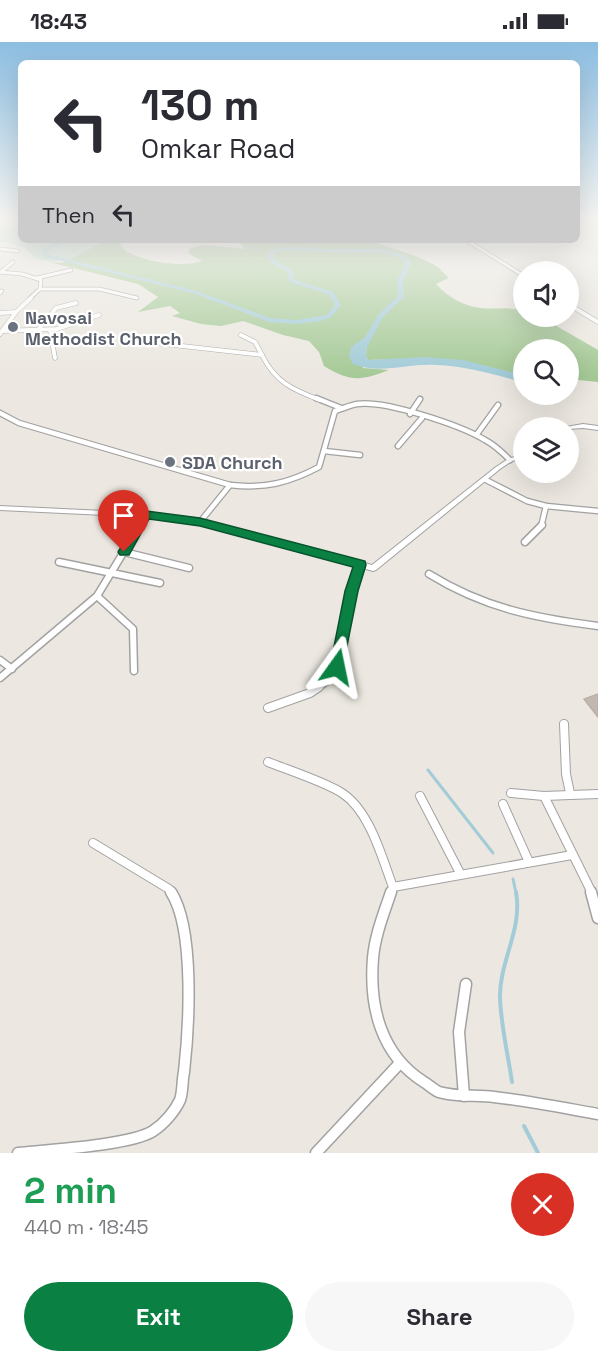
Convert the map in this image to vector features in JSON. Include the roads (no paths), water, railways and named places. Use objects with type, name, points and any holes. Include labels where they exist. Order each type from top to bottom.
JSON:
[{"type":"street","points":[[0,272],[37,278],[63,272]]},
{"type":"street","points":[[1,332],[16,312],[40,289],[42,283],[37,278]]},
{"type":"street","points":[[40,289],[99,289],[137,298]]},
{"type":"street","points":[[38,330],[56,308],[76,303]]},
{"type":"street","points":[[579,311],[598,322]]},
{"type":"street","points":[[0,313],[16,312]]},
{"type":"street","points":[[1,332],[50,330],[73,325],[99,315]]},
{"type":"street","points":[[50,330],[55,358]]},
{"type":"street","points":[[241,335],[255,342],[270,374],[276,380],[296,391],[341,408]]},
{"type":"street","points":[[155,344],[262,355]]},
{"type":"street","points":[[410,414],[420,399]]},
{"type":"street","points":[[0,413],[19,423],[230,485],[259,489],[288,481],[319,467],[335,411],[356,404],[374,404],[477,434],[504,450],[510,460]]},
{"type":"street","points":[[477,434],[498,405]]},
{"type":"street","points":[[398,446],[422,418]]},
{"type":"street","points":[[579,426],[598,428]]},
{"type":"street","points":[[324,451],[360,455]]},
{"type":"street","points":[[0,508],[146,515],[200,522],[373,568],[451,504],[513,459]]},
{"type":"street","points":[[486,480],[527,501],[546,506],[598,511]]},
{"type":"street","points":[[200,522],[230,485]]},
{"type":"street","points":[[525,542],[542,530],[546,519],[546,506]]},
{"type":"street","points":[[0,678],[97,596],[114,572],[146,515]]},
{"type":"street","points":[[124,552],[189,568]]},
{"type":"street","points":[[59,562],[160,583]]},
{"type":"street","points":[[268,708],[310,693],[327,681],[337,667],[352,591],[360,565]]},
{"type":"street","points":[[429,574],[467,595],[514,614],[598,626]]},
{"type":"street","points":[[97,596],[133,629],[134,671]]},
{"type":"street","points":[[0,660],[12,669]]},
{"type":"street","points":[[564,724],[566,774],[570,793]]},
{"type":"street","points":[[268,762],[342,793],[353,804],[372,831],[387,865],[393,887],[373,957],[373,990],[376,1013],[384,1036],[391,1053],[400,1063],[413,1075],[440,1092],[496,1097],[598,1114]]},
{"type":"street","points":[[511,793],[544,796],[570,793],[598,794]]},
{"type":"street","points":[[420,796],[460,873]]},
{"type":"street","points":[[544,796],[572,855],[595,895],[598,918]]},
{"type":"street","points":[[503,804],[529,862]]},
{"type":"street","points":[[18,1153],[129,1140],[152,1132],[167,1119],[180,1099],[188,1046],[189,987],[182,919],[178,903],[170,889],[93,843]]},
{"type":"street","points":[[393,887],[460,873],[572,855]]},
{"type":"street","points":[[464,1095],[459,1032],[466,984]]},
{"type":"street","points":[[316,1153],[400,1063]]},
{"type":"water","points":[[368,335],[366,356],[368,360],[424,357],[463,360],[513,372],[513,379],[447,366],[425,365],[384,369],[363,367],[353,364],[349,356],[351,347]]},
{"type":"waterway","points":[[112,272],[198,293],[269,320],[296,322],[329,316],[338,305],[331,293],[292,281],[290,272]]},
{"type":"waterway","points":[[362,349],[380,316],[401,297],[400,281],[404,272]]},
{"type":"waterway","points":[[428,770],[493,853]]},
{"type":"waterway","points":[[513,879],[516,893]]},
{"type":"waterway","points":[[512,1082],[500,998],[503,971],[516,919],[516,892]]},
{"type":"waterway","points":[[524,1126],[538,1153]]},
{"type":"place","name":"Navosai Methodist Church","points":[[13,327]]},
{"type":"place","name":"SDA Church","points":[[170,462]]}]
